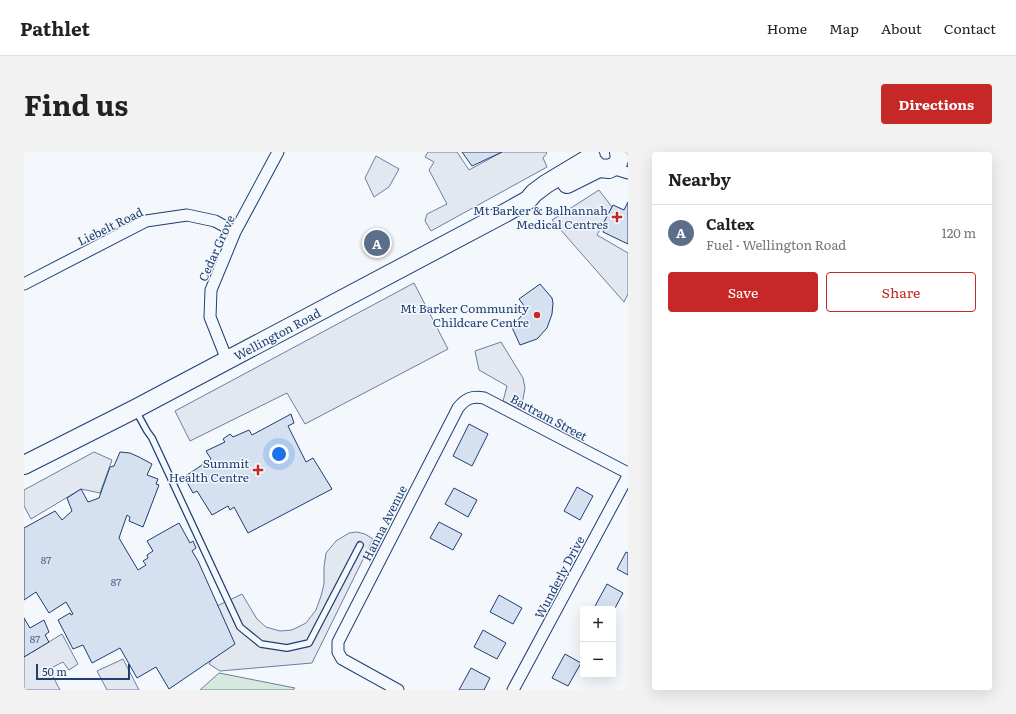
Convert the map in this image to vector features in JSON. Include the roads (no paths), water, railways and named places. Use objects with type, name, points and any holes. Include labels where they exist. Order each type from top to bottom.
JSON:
[{"type":"main road","points":[[568,171],[571,168],[573,152]]},
{"type":"main road","name":"Wellington Road","points":[[24,465],[135,409],[464,236],[528,200],[546,184],[568,171],[609,158]]},
{"type":"main road","name":"Wellington Road","points":[[528,200],[536,199],[609,158]]},
{"type":"street","name":"Cedar Grove","points":[[227,360],[210,318],[211,290],[235,232],[278,152]]},
{"type":"street","name":"Liebelt Road","points":[[24,284],[146,221],[187,215],[215,220],[235,232]]},
{"type":"street","name":"Bartram Street","points":[[458,408],[462,403],[471,397],[484,398],[628,475]]},
{"type":"street","name":"Hanna Avenue","points":[[398,690],[342,659],[338,652],[338,642],[458,408]]},
{"type":"street","name":"Wunderly Drive","points":[[513,690],[628,475]]},
{"type":"lane","points":[[135,409],[152,438],[240,627],[261,644],[287,648],[310,644],[360,545]]},
{"type":"place","name":"Mt Barker & Balhannah Medical Centres","points":[[617,217]]},
{"type":"place","name":"Caltex","points":[[377,243]]},
{"type":"place","name":"Mt Barker Community Childcare Centre","points":[[537,315]]},
{"type":"place","name":"Summit Health Centre","points":[[258,470]]}]
